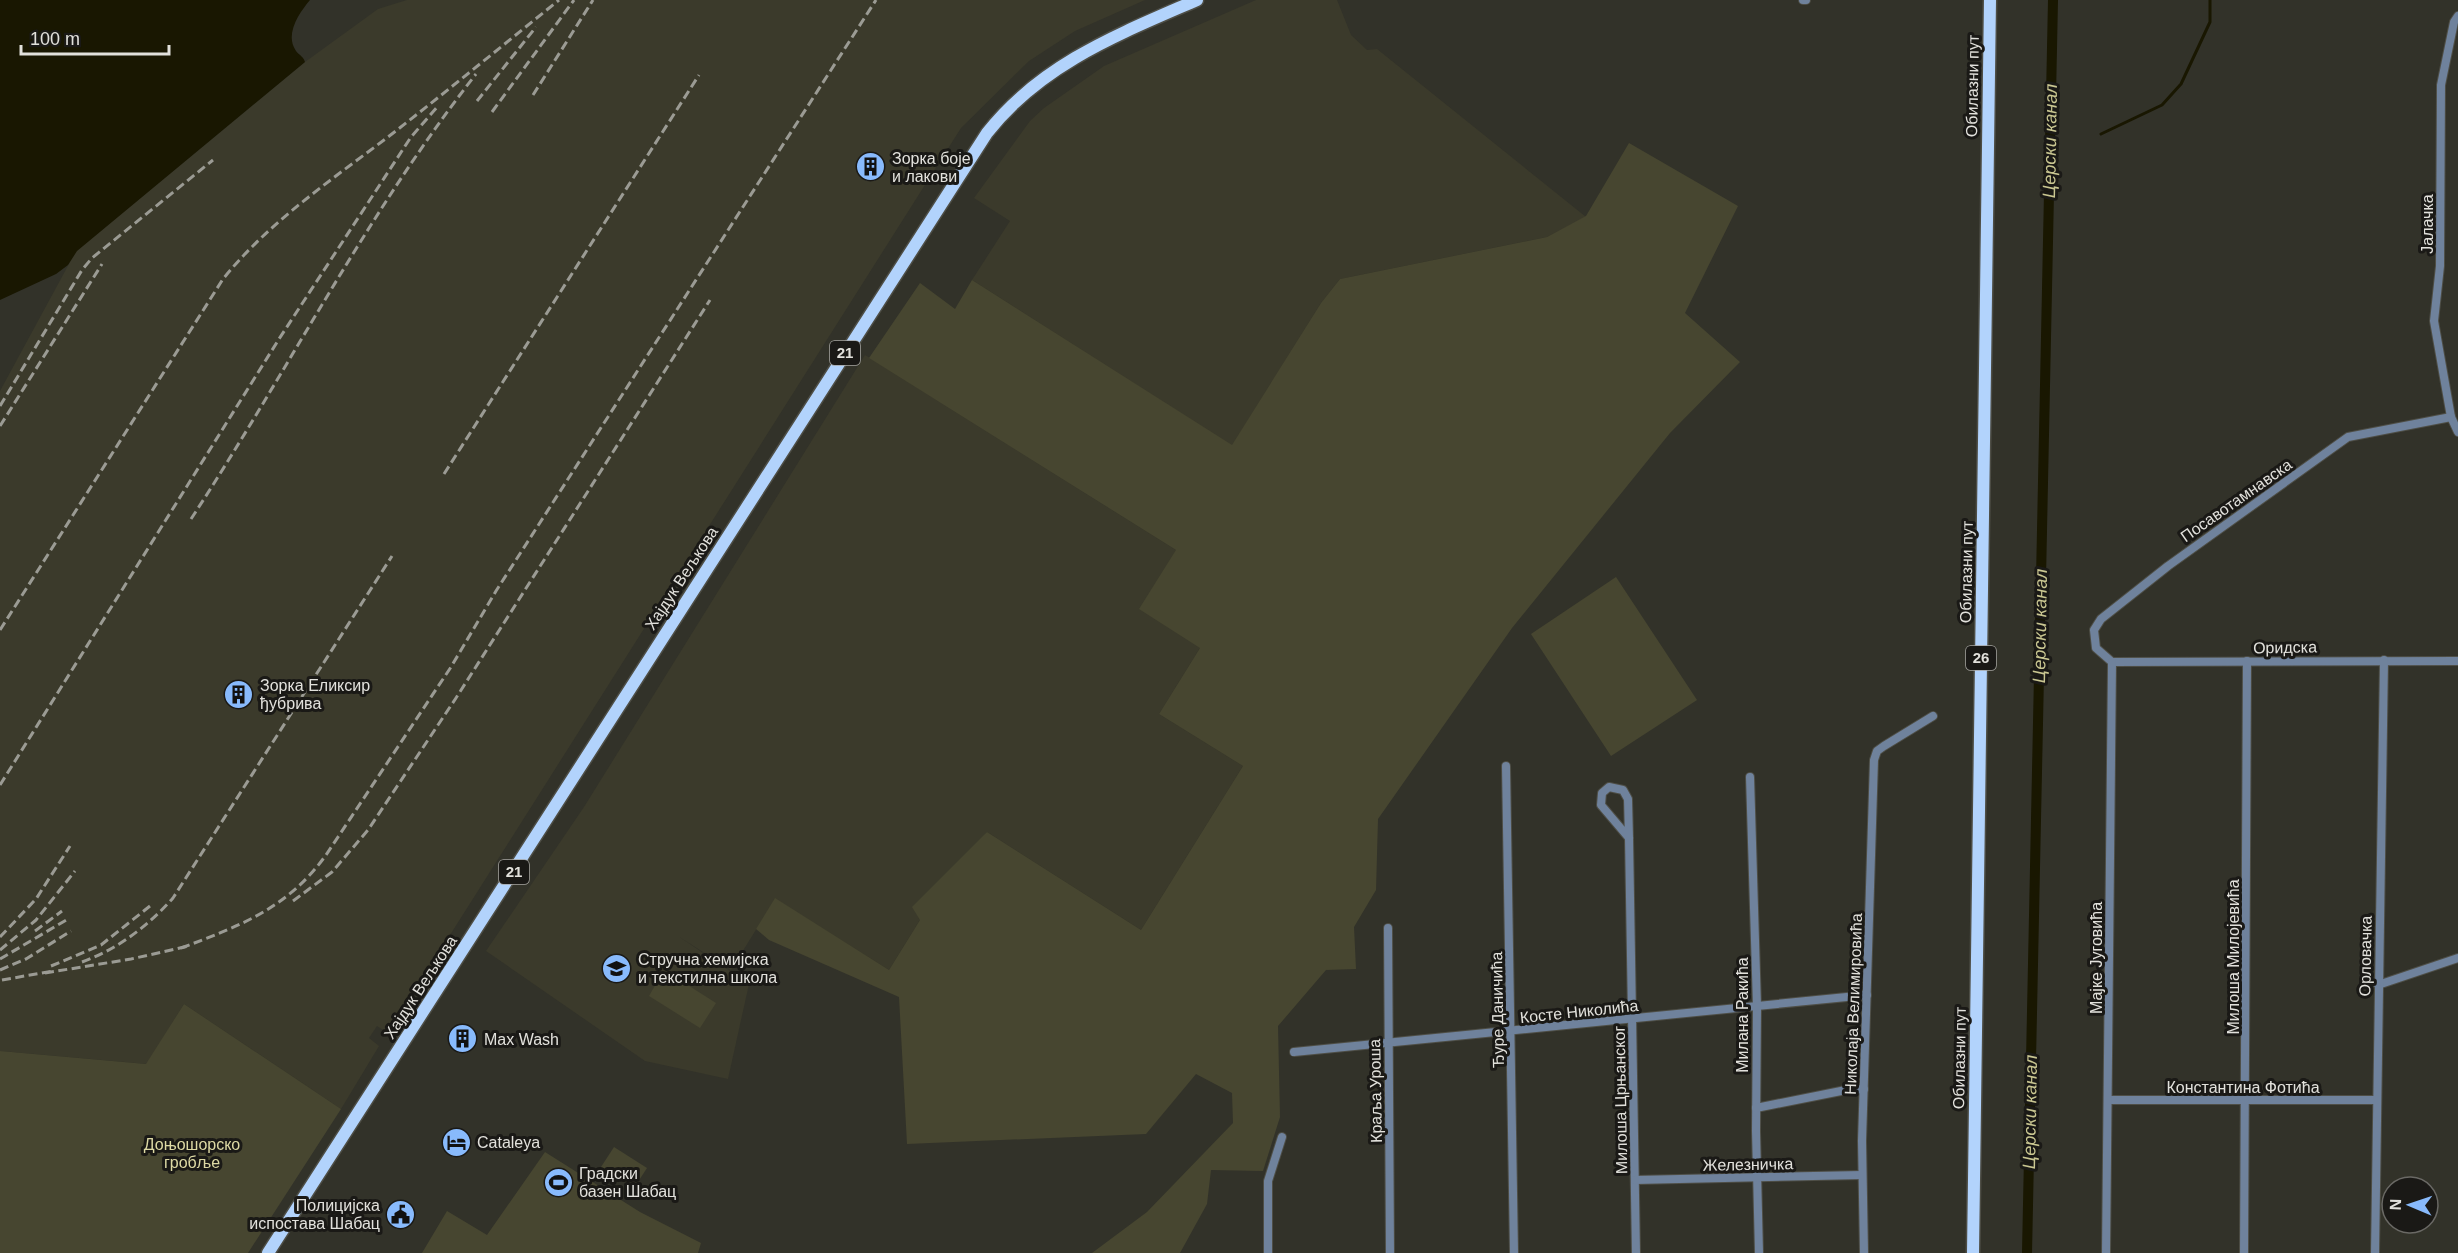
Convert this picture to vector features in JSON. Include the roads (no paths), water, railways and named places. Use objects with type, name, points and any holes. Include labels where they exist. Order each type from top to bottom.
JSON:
[{"type":"main road","name":"Хајдук Вељкова","points":[[268,1253],[987,133],[1015,101],[1069,60],[1113,37],[1197,0]]},
{"type":"main road","name":"Обилазни пут","points":[[1973,1253],[1990,0]]},
{"type":"street","name":"Јалачка","points":[[2458,16],[2454,22],[2441,85],[2440,266],[2434,321],[2451,417],[2458,432]]},
{"type":"street","name":"Посавотамнавска","points":[[2112,662],[2096,648],[2094,630],[2101,619],[2168,566],[2348,437],[2451,417]]},
{"type":"street","name":"Орловачка","points":[[2375,1253],[2384,660]]},
{"type":"street","name":"Милоша Милојевића","points":[[2244,1253],[2247,1101],[2247,661]]},
{"type":"street","name":"Оридска","points":[[2112,662],[2458,661]]},
{"type":"street","name":"Мајке Југовића","points":[[2106,1253],[2112,662]]},
{"type":"street","name":"Николаја Велимировића","points":[[1864,1253],[1862,1175],[1874,755],[1884,746],[1933,717]]},
{"type":"street","name":"Ђуре Даничића","points":[[1506,766],[1514,1253]]},
{"type":"street","name":"Милана Ракића","points":[[1750,777],[1757,1006],[1756,1108],[1759,1253]]},
{"type":"street","name":"Милоша Црњанског","points":[[1629,838],[1601,805],[1602,793],[1609,788],[1620,788],[1627,796],[1629,838],[1636,1253]]},
{"type":"street","name":"Краља Уроша","points":[[1388,928],[1390,1253]]},
{"type":"street","points":[[2378,985],[2458,958]]},
{"type":"street","name":"Косте Николића","points":[[1294,1052],[1867,995]]},
{"type":"street","points":[[1756,1108],[1846,1090],[1864,1089]]},
{"type":"street","name":"Константина Фотића","points":[[2109,1100],[2377,1100]]},
{"type":"street","points":[[1268,1253],[1268,1180],[1282,1137]]},
{"type":"street","name":"Железничка","points":[[1635,1180],[1862,1175]]},
{"type":"waterway","name":"Церски канал","points":[[2027,1253],[2053,0]]},
{"type":"waterway","points":[[2101,134],[2162,105],[2181,84],[2210,22],[2210,0]]},
{"type":"railway","points":[[0,630],[223,279],[241,258],[301,203],[410,120],[559,0]]},
{"type":"railway","points":[[492,112],[574,0]]},
{"type":"railway","points":[[533,95],[593,0]]},
{"type":"railway","points":[[181,948],[243,923],[279,902],[296,889],[326,855],[451,667],[496,591],[876,0]]},
{"type":"railway","points":[[477,101],[536,27]]},
{"type":"railway","points":[[191,519],[399,181],[476,74]]},
{"type":"railway","points":[[444,474],[699,75]]},
{"type":"railway","points":[[0,785],[279,339],[411,137],[439,105]]},
{"type":"railway","points":[[0,406],[82,270],[92,258],[213,160]]},
{"type":"railway","points":[[0,426],[102,264]]},
{"type":"railway","points":[[293,901],[332,872],[368,830],[456,698],[710,300]]},
{"type":"railway","points":[[82,962],[132,936],[173,898],[392,556]]},
{"type":"railway","points":[[0,937],[36,899],[70,846]]},
{"type":"railway","points":[[0,950],[36,920],[75,871]]},
{"type":"railway","points":[[51,966],[101,945],[150,906]]},
{"type":"railway","points":[[35,931],[62,911]]},
{"type":"railway","points":[[0,959],[68,919]]},
{"type":"railway","points":[[0,970],[26,959],[71,931]]},
{"type":"railway","points":[[45,973],[131,959],[189,946]]},
{"type":"railway","points":[[2,980],[53,971]]},
{"type":"place","name":"Зорка боје и лакови","points":[[871,167]]},
{"type":"place","name":"Зорка Еликсир ђубрива","points":[[239,694]]},
{"type":"place","name":"Стручна хемијска и текстилна школа","points":[[617,968]]},
{"type":"place","name":"Max Wash","points":[[463,1039]]},
{"type":"place","name":"Cataleya","points":[[456,1142]]},
{"type":"place","name":"Градски базен Шабац","points":[[558,1182]]},
{"type":"place","name":"Полицијска испостава Шабац","points":[[401,1214]]},
{"type":"park label","name":"Доњошорско гробље","points":[[192,1153]]}]
